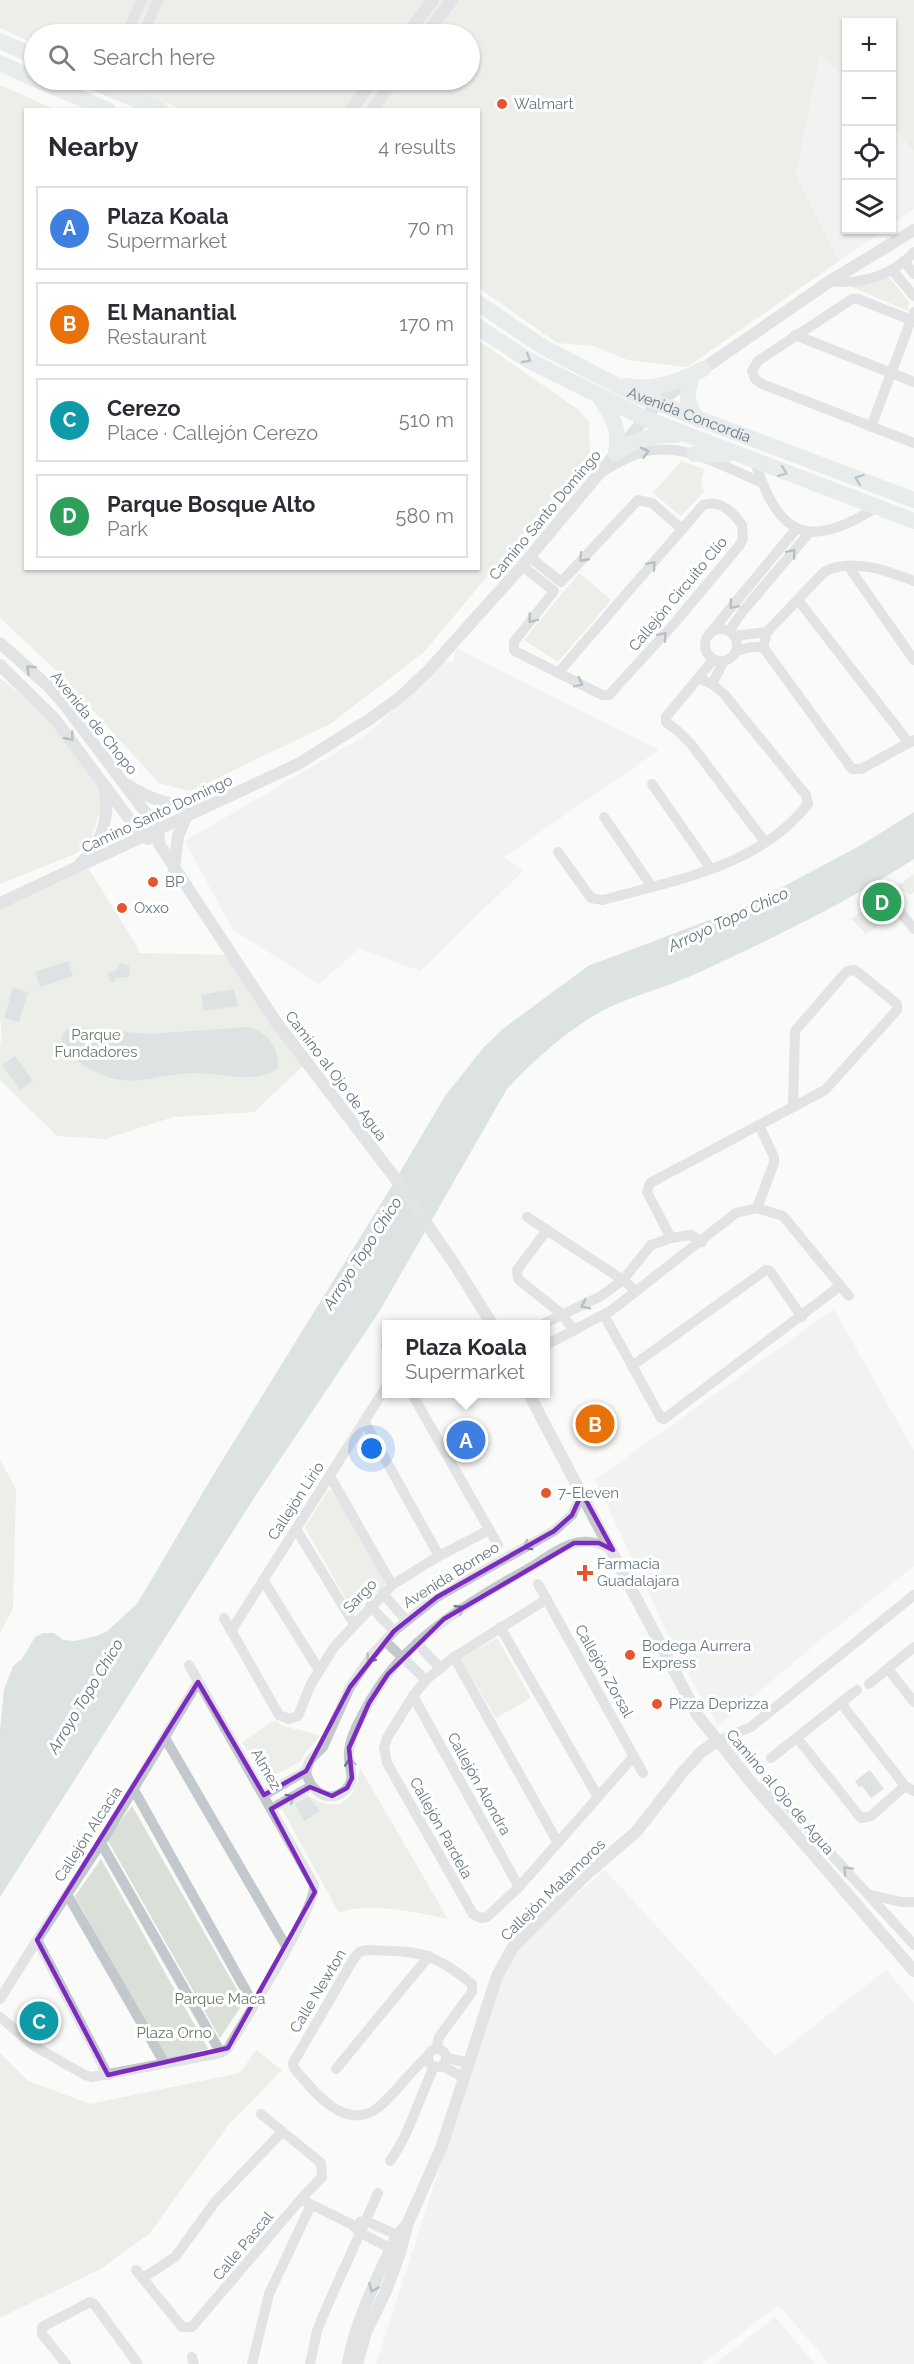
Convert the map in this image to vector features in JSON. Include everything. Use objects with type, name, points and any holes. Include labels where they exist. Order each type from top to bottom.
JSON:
[{"type":"main road","points":[[0,41],[24,52]]},
{"type":"main road","points":[[0,63],[24,74]]},
{"type":"main road","points":[[62,90],[103,108]]},
{"type":"main road","points":[[128,90],[158,108]]},
{"type":"main road","name":"Avenida Concordia","points":[[480,304],[602,389],[651,411],[689,436],[914,521]]},
{"type":"main road","name":"Avenida Concordia","points":[[480,328],[528,360],[580,386],[602,389]]},
{"type":"main road","points":[[616,453],[619,440],[617,426],[602,389],[652,387],[676,382],[697,373]]},
{"type":"main road","points":[[697,373],[687,400],[692,413],[699,420]]},
{"type":"main road","points":[[580,386],[595,388],[651,411],[711,431],[727,430]]},
{"type":"main road","name":"Avenida Concordia","points":[[651,411],[699,420],[914,500]]},
{"type":"main road","points":[[616,453],[648,437],[689,436]]},
{"type":"main road","points":[[695,454],[736,454]]},
{"type":"street","points":[[131,24],[142,0]]},
{"type":"street","points":[[147,24],[158,0]]},
{"type":"street","points":[[415,24],[433,0]]},
{"type":"street","points":[[434,24],[452,0]]},
{"type":"street","points":[[352,108],[366,90]]},
{"type":"street","points":[[373,108],[387,90]]},
{"type":"street","name":"Camino Santo Domingo","points":[[0,903],[298,764],[355,729],[399,698],[428,671],[526,561],[651,411],[697,373],[830,281],[914,230]]},
{"type":"street","points":[[830,281],[858,282],[892,270],[914,252]]},
{"type":"street","points":[[904,261],[914,274]]},
{"type":"street","points":[[892,270],[914,296]]},
{"type":"street","points":[[871,427],[913,317],[852,299],[841,304],[754,366],[753,375],[762,384],[871,427],[914,443]]},
{"type":"street","points":[[795,336],[914,382]]},
{"type":"street","points":[[599,474],[627,458],[652,450],[679,451],[695,454],[762,483]]},
{"type":"street","points":[[755,462],[767,496],[777,510],[797,528],[809,533],[840,528],[877,507]]},
{"type":"street","points":[[526,561],[561,582],[638,500],[652,503],[682,529]]},
{"type":"street","name":"Callejón Circuito Clío","points":[[526,561],[554,591],[514,642],[514,650],[558,673],[602,694],[613,693],[743,539],[742,525],[725,507],[712,503],[704,505],[558,673]]},
{"type":"street","points":[[737,651],[732,633],[763,579],[797,528]]},
{"type":"street","points":[[719,660],[706,652],[705,647],[710,633],[809,533]]},
{"type":"street","points":[[848,566],[914,660]]},
{"type":"street","points":[[763,647],[767,632],[824,572],[836,567],[868,567],[914,581]]},
{"type":"street","points":[[763,647],[854,770],[861,769],[911,742],[798,600]]},
{"type":"street","points":[[710,633],[721,629],[732,633],[767,632]]},
{"type":"street","name":"Avenida de Chopo","points":[[0,643],[48,686],[93,741],[158,829]]},
{"type":"street","points":[[763,647],[746,647],[719,660],[666,717],[666,722],[691,744],[765,842]]},
{"type":"street","points":[[712,684],[719,660]]},
{"type":"street","name":"Avenida de Chopo","points":[[0,665],[55,719],[142,837]]},
{"type":"street","points":[[558,852],[594,900],[603,900],[735,860],[765,842],[798,817],[808,804],[806,795],[724,694],[712,684],[700,679]]},
{"type":"street","points":[[74,869],[95,846],[105,824],[107,804],[102,780]]},
{"type":"street","points":[[121,780],[153,799],[169,805],[192,807],[212,805]]},
{"type":"street","points":[[652,783],[711,869]]},
{"type":"street","points":[[174,869],[178,836],[187,816]]},
{"type":"street","points":[[604,817],[652,887]]},
{"type":"street","name":"Camino al Ojo de Agua","points":[[158,829],[159,844],[174,869],[276,1022],[395,1178],[489,1320]]},
{"type":"street","points":[[142,837],[159,844]]},
{"type":"street","points":[[902,914],[914,929]]},
{"type":"street","points":[[671,1238],[647,1192],[650,1183],[831,1085],[897,1010],[897,1004],[855,970],[847,971],[795,1031],[793,1105]]},
{"type":"street","points":[[757,1208],[774,1163],[774,1157],[759,1125]]},
{"type":"street","points":[[550,1343],[604,1316],[702,1242],[736,1213],[757,1208],[783,1216],[849,1296]]},
{"type":"street","points":[[527,1217],[636,1291]]},
{"type":"street","points":[[547,1230],[516,1275],[563,1315],[574,1331]]},
{"type":"street","points":[[550,1321],[593,1302],[623,1280],[646,1249],[659,1241],[691,1235],[702,1242]]},
{"type":"street","points":[[632,1366],[766,1270],[770,1271],[802,1317]]},
{"type":"street","points":[[604,1316],[662,1418],[667,1419],[840,1286]]},
{"type":"street","name":"Callejón Lirio","points":[[231,1632],[382,1394]]},
{"type":"street","points":[[414,1398],[498,1545]]},
{"type":"street","name":"Camino al Ojo de Agua","points":[[531,1398],[613,1550],[685,1694],[717,1741],[754,1787],[914,1971]]},
{"type":"street","points":[[364,1421],[439,1556]]},
{"type":"street","points":[[330,1476],[392,1585]]},
{"type":"street","name":"Avenida Borneo","points":[[306,1771],[310,1761],[320,1751],[327,1738],[350,1687],[372,1655],[394,1631],[437,1597],[554,1531],[572,1515],[582,1493]]},
{"type":"street","points":[[296,1528],[354,1624]]},
{"type":"street","name":"Sargo","points":[[231,1632],[279,1715],[289,1719],[298,1716],[319,1670],[334,1647],[370,1606],[392,1585],[439,1556],[489,1530]]},
{"type":"street","points":[[554,1531],[563,1549]]},
{"type":"street","points":[[264,1795],[306,1771],[311,1786],[320,1794],[332,1796],[347,1788],[352,1778],[349,1748],[355,1732],[376,1691],[417,1643],[444,1619],[563,1549],[583,1542],[599,1543],[613,1550]]},
{"type":"street","points":[[263,1580],[319,1670]]},
{"type":"street","name":"Callejón Zorsal","points":[[538,1584],[644,1773]]},
{"type":"street","points":[[383,1594],[406,1620]]},
{"type":"street","points":[[717,1741],[751,1727],[914,1595]]},
{"type":"street","name":"Callejón Pardela","points":[[547,1599],[439,1667],[413,1696],[385,1743],[384,1753],[387,1763],[473,1914],[481,1918],[487,1917],[519,1887],[634,1756]]},
{"type":"street","points":[[370,1606],[394,1631]]},
{"type":"street","points":[[224,1618],[231,1632]]},
{"type":"street","points":[[500,1627],[598,1797]]},
{"type":"street","points":[[385,1641],[426,1680]]},
{"type":"street","points":[[417,1643],[439,1667]]},
{"type":"street","points":[[869,1684],[914,1647]]},
{"type":"street","points":[[454,1657],[558,1843]]},
{"type":"street","name":"Almez","points":[[189,1665],[315,1888],[314,1896],[287,1947]]},
{"type":"street","points":[[888,1669],[914,1702]]},
{"type":"street","name":"Callejón Alcacia","points":[[0,1999],[101,1843],[198,1682]]},
{"type":"street","points":[[771,1758],[857,1689]]},
{"type":"street","name":"Callejón Alondra","points":[[413,1696],[519,1887]]},
{"type":"street","points":[[797,1738],[861,1818],[871,1816],[909,1788],[841,1703]]},
{"type":"street","points":[[0,2017],[34,2046],[84,2075],[92,2077],[221,2053],[228,2048],[254,2005],[287,1947],[165,1738]]},
{"type":"street","name":"Callejón Matamoros","points":[[357,2364],[366,2332],[386,2291],[401,2237],[438,2158],[497,1976],[513,1947],[587,1874],[636,1832],[682,1773],[701,1752],[717,1741]]},
{"type":"street","points":[[271,1809],[311,1786]]},
{"type":"street","points":[[754,1787],[767,1790],[779,1797],[871,1895],[914,1945]]},
{"type":"street","points":[[134,1790],[254,2005]]},
{"type":"street","points":[[101,1843],[221,2053]]},
{"type":"street","points":[[68,1894],[165,2064]]},
{"type":"street","points":[[871,1895],[902,1902],[914,1902]]},
{"type":"street","points":[[37,1940],[108,2075]]},
{"type":"street","name":"Calle Newton","points":[[359,1952],[410,1952],[429,1956],[449,1965],[474,1986],[439,2037],[432,2052],[413,2068],[373,2111],[358,2115],[339,2110],[318,2096],[294,2068],[293,2063],[359,1952]]},
{"type":"street","points":[[336,2069],[429,1956]]},
{"type":"street","points":[[390,2161],[407,2134],[419,2098],[441,2064],[443,2051],[432,2052],[429,2062],[441,2064],[470,2063]]},
{"type":"street","points":[[441,2064],[465,2078]]},
{"type":"street","name":"Calle Pascal","points":[[261,2114],[321,2163],[322,2177],[306,2202],[192,2327],[182,2327],[139,2274],[175,2257],[215,2202],[282,2132]]},
{"type":"street","points":[[310,2364],[317,2331],[378,2193]]},
{"type":"street","points":[[252,2364],[269,2294],[306,2202],[351,2224],[361,2234],[396,2251]]},
{"type":"street","points":[[351,2224],[366,2221],[401,2237]]},
{"type":"street","name":"Callejón Matamoros","points":[[348,2364],[353,2336],[396,2251]]},
{"type":"street","points":[[66,2364],[42,2334],[42,2327],[90,2302],[94,2304],[138,2364]]},
{"type":"highlighted area","points":[[582,1493],[613,1550],[599,1543],[574,1543],[444,1619],[388,1674],[369,1703],[349,1748],[352,1778],[347,1788],[332,1796],[310,1787],[271,1809],[315,1892],[228,2048],[108,2075],[37,1940],[198,1682],[264,1795],[306,1771],[350,1687],[394,1631],[437,1597],[554,1531],[572,1515]]},
{"type":"shaded area","points":[[820,52],[842,76],[842,234],[878,234],[839,261],[796,175]]},
{"type":"shaded area","points":[[896,131],[914,151],[914,209],[896,221]]},
{"type":"shaded area","points":[[456,648],[659,750],[504,857],[523,871],[420,971],[359,949],[319,984],[232,929],[185,841],[368,734],[444,661],[454,662]]},
{"type":"shaded area","points":[[834,1309],[914,1451],[914,1566],[818,1642],[718,1726],[681,1662],[595,1480]]},
{"type":"shaded area","points":[[605,1870],[775,2056],[886,1970],[914,2003],[914,2364],[830,2364],[778,2305],[702,2364],[376,2364],[510,1950]]},
{"type":"shaded area","points":[[775,2317],[815,2364],[715,2364]]},
{"type":"green space","points":[[0,0],[914,0],[914,151],[896,131],[896,18],[842,18],[842,76],[820,53],[796,175],[839,261],[687,367],[628,360],[594,346],[557,343],[480,289],[480,108],[179,108],[134,90],[480,90],[480,24],[24,24],[24,39],[0,28]]},
{"type":"green space","points":[[0,85],[52,108],[24,108],[24,570],[480,570],[480,342],[579,410],[589,422],[590,453],[424,652],[330,724],[190,791],[159,783],[57,671],[0,618]]},
{"type":"green space","points":[[889,277],[909,302],[908,311],[850,286]]},
{"type":"green space","points":[[681,461],[704,469],[701,483],[704,492],[681,516],[653,493]]},
{"type":"green space","points":[[579,573],[611,600],[558,662],[524,640]]},
{"type":"green space","points":[[0,678],[39,709],[70,745],[101,788],[103,802],[90,842],[75,854],[0,884]]},
{"type":"green space","name":"Parque Fundadores","points":[[89,869],[139,950],[138,953],[231,955],[306,1063],[254,1112],[173,1117],[106,1139],[57,1136],[0,1080],[2,1038],[0,909]]},
{"type":"green space","points":[[914,874],[914,892],[910,895],[904,890],[882,908],[885,922],[866,934],[851,919]]},
{"type":"green space","points":[[0,1460],[16,1489],[13,1608],[0,1633]]},
{"type":"green space","points":[[328,1491],[335,1493],[385,1581],[383,1589],[366,1597],[360,1610],[351,1608],[305,1527]]},
{"type":"green space","points":[[497,1638],[531,1698],[496,1718],[461,1659]]},
{"type":"green space","points":[[275,1720],[283,1726],[319,1735],[301,1761],[266,1780],[242,1742]]},
{"type":"green space","points":[[360,1768],[448,1919],[378,1908],[363,1908],[339,1913],[282,1809],[306,1794],[327,1804],[335,1805],[343,1802],[354,1790]]},
{"type":"green space","name":"Parque Maca","points":[[132,1806],[244,2002],[220,2038],[107,1839]]},
{"type":"green space","name":"Plaza Orno","points":[[101,1859],[208,2049],[164,2060],[75,1896]]},
{"type":"green space","points":[[256,2050],[282,2070],[229,2124],[149,2234],[100,2269],[0,2318],[0,2053],[28,2081],[90,2104],[240,2073]]},
{"type":"water","name":"Arroyo Topo Chico","points":[[914,812],[914,859],[836,905],[755,946],[688,977],[602,1011],[576,1027],[552,1046],[507,1089],[379,1312],[256,1495],[0,1897],[0,1731],[4,1690],[13,1666],[22,1659],[35,1637],[43,1633],[54,1633],[63,1640],[75,1641],[96,1636],[106,1632],[137,1604],[445,1096],[484,1047],[504,1028],[588,966],[749,905],[863,844]]},
{"type":"water","points":[[68,961],[73,976],[40,987],[35,972]]},
{"type":"water","points":[[121,963],[129,966],[130,974],[110,982],[108,974],[116,970]]},
{"type":"water","points":[[13,988],[28,992],[19,1022],[4,1018]]},
{"type":"water","points":[[234,989],[238,1006],[204,1011],[201,995]]},
{"type":"water","points":[[72,1027],[148,1034],[249,1027],[262,1033],[271,1042],[277,1054],[278,1068],[270,1073],[250,1077],[197,1073],[128,1081],[115,1079],[85,1066],[67,1051],[61,1039],[64,1032]]},
{"type":"water","points":[[15,1056],[33,1081],[20,1090],[2,1065]]},
{"type":"water","points":[[870,1770],[884,1789],[871,1798],[855,1781]]},
{"type":"water","points":[[308,1797],[320,1811],[304,1821],[295,1804]]},
{"type":"place","name":"Walmart","points":[[502,104]]},
{"type":"place","name":"BP","points":[[153,882]]},
{"type":"place","name":"Parque Bosque Alto","points":[[882,902]]},
{"type":"place","name":"Oxxo","points":[[122,908]]},
{"type":"place","name":"El Manantial","points":[[595,1424]]},
{"type":"place","name":"Plaza Koala","points":[[466,1440]]},
{"type":"place","name":"7-Eleven","points":[[546,1493]]},
{"type":"place","name":"Farmacia Guadalajara","points":[[585,1573]]},
{"type":"place","name":"Bodega Aurrera Express","points":[[630,1655]]},
{"type":"place","name":"Pizza Deprizza","points":[[657,1704]]},
{"type":"place","name":"Cerezo","points":[[39,2021]]}]
